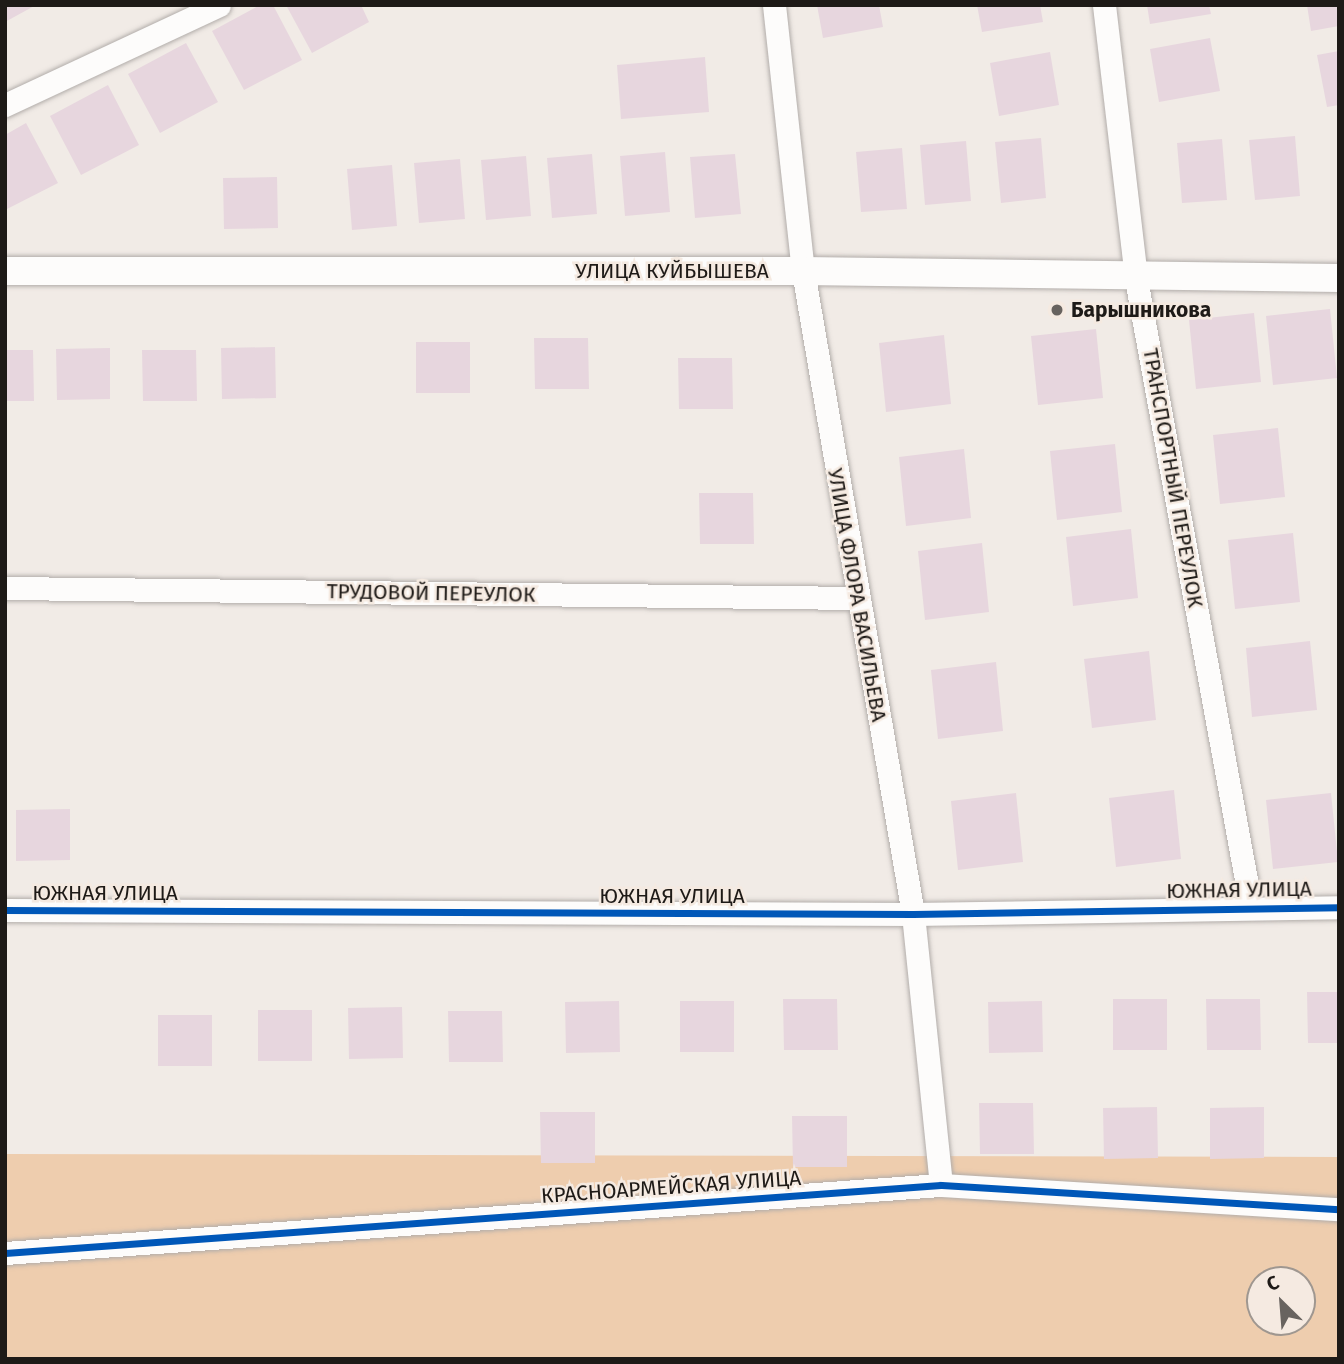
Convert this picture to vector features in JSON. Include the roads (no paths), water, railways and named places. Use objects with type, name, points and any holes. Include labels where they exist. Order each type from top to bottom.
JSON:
[{"type":"street","points":[[5,105],[219,5]]},
{"type":"street","name":"УЛИЦА ФЛОРА ВАСИЛЬЕВА","points":[[774,5],[803,271],[913,914],[941,1185]]},
{"type":"street","name":"ТРАНСПОРТНЫЙ ПЕРЕУЛОК","points":[[1104,5],[1136,279],[1251,907]]},
{"type":"street","name":"УЛИЦА КУЙБЫШЕВА","points":[[5,271],[803,271],[1136,279],[1339,278]]},
{"type":"street","name":"ТРУДОВОЙ ПЕРЕУЛОК","points":[[5,588],[857,598]]},
{"type":"street","name":"ЮЖНАЯ УЛИЦА","points":[[5,910],[913,914],[1339,906]]},
{"type":"street","name":"КРАСНОАРМЕЙСКАЯ УЛИЦА","points":[[5,1253],[941,1185],[1339,1209]]},
{"type":"place","name":"Барышникова","points":[[1057,310]]}]
